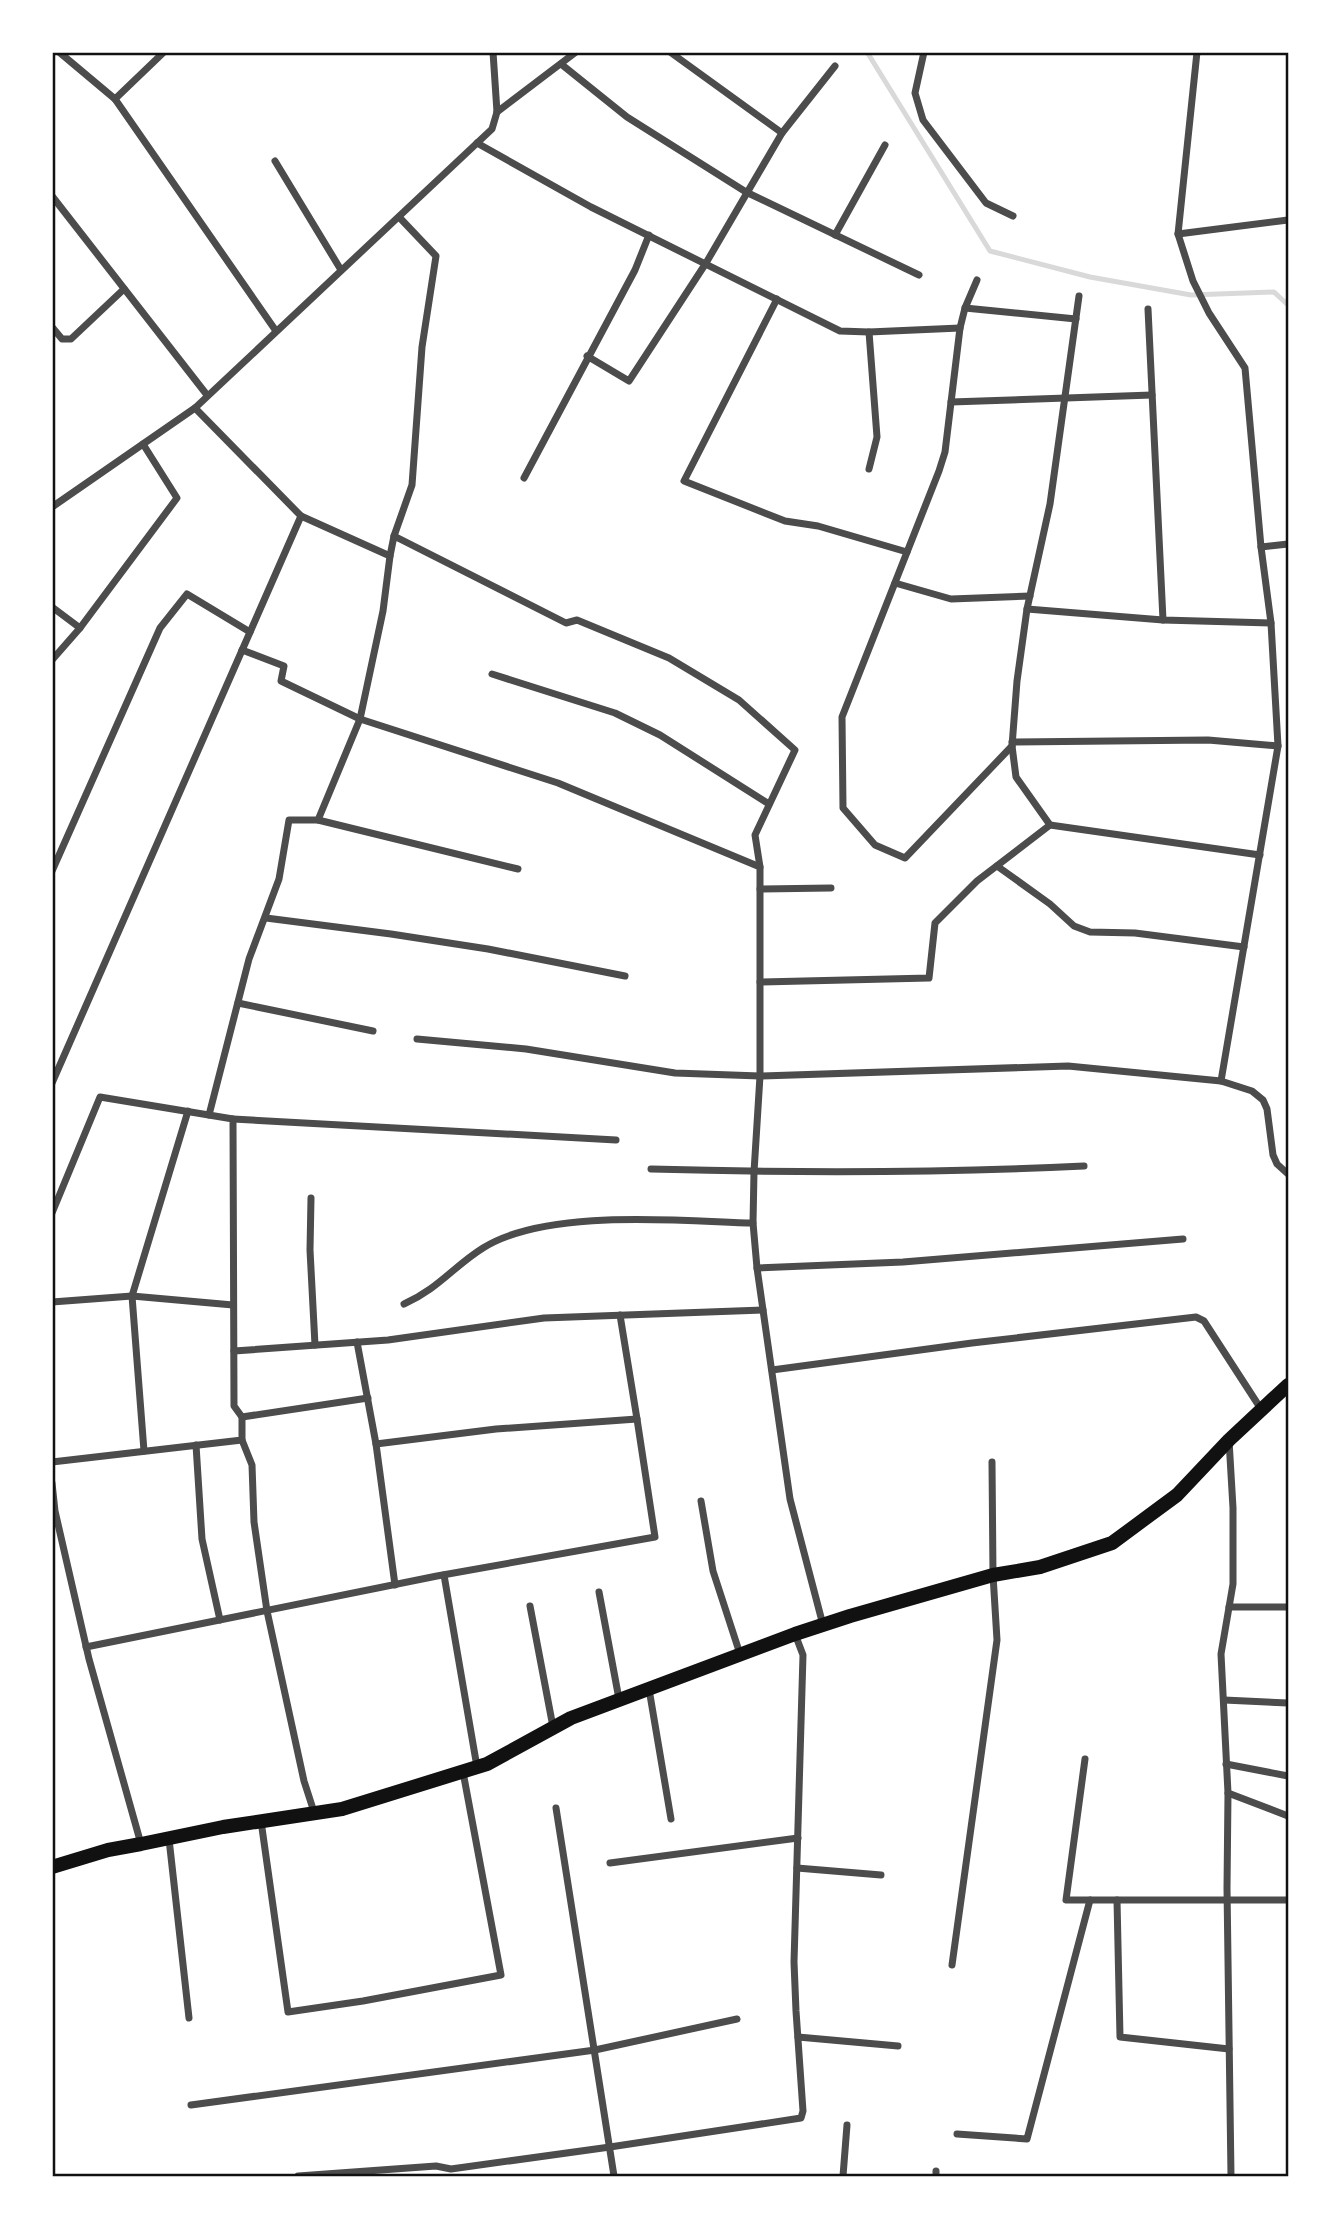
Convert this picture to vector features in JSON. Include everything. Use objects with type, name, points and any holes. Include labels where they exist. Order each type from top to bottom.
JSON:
[{"type":"main road","points":[[52,1867],[108,1850],[261,1821],[342,1809],[486,1764],[571,1718],[795,1634],[993,1576],[1040,1567],[1112,1543],[1177,1495],[1229,1440],[1289,1385]]},
{"type":"street","points":[[59,52],[115,99],[276,331]]},
{"type":"street","points":[[115,99],[164,52]]},
{"type":"street","points":[[52,507],[194,408],[492,129],[497,112],[493,52]]},
{"type":"street","points":[[497,112],[576,52]]},
{"type":"street","points":[[670,52],[782,134]]},
{"type":"street","points":[[924,52],[915,93],[923,120],[986,203],[1013,216]]},
{"type":"street","points":[[1197,52],[1178,234],[1193,281],[1209,313],[1245,368],[1261,547],[1271,623],[1278,746],[1221,1081]]},
{"type":"street","points":[[561,64],[627,117],[746,192],[919,275]]},
{"type":"street","points":[[587,356],[629,381],[706,263],[782,134],[835,66]]},
{"type":"street","points":[[477,143],[591,207],[840,331],[960,328]]},
{"type":"street","points":[[835,235],[885,145]]},
{"type":"street","points":[[275,161],[341,270]]},
{"type":"street","points":[[52,196],[206,395]]},
{"type":"street","points":[[318,820],[360,719],[383,611],[394,536],[412,485],[422,347],[436,256],[398,217]]},
{"type":"street","points":[[1178,234],[1289,220]]},
{"type":"street","points":[[524,478],[635,270],[649,235]]},
{"type":"street","points":[[977,280],[960,328],[945,452],[842,717],[843,808],[875,845],[905,858],[1012,744],[1208,740],[1278,746]]},
{"type":"street","points":[[52,327],[62,339],[71,339],[124,289]]},
{"type":"street","points":[[1050,825],[1016,777],[1012,744],[1027,609],[1051,504],[1079,296]]},
{"type":"street","points":[[777,299],[684,481],[785,521],[818,526],[907,552]]},
{"type":"street","points":[[965,308],[1076,319]]},
{"type":"street","points":[[1148,309],[1163,620]]},
{"type":"street","points":[[869,332],[877,437],[869,469]]},
{"type":"street","points":[[951,402],[1152,395]]},
{"type":"street","points":[[194,408],[301,516],[390,556]]},
{"type":"street","points":[[52,660],[177,498],[143,444]]},
{"type":"street","points":[[52,1083],[301,516]]},
{"type":"street","points":[[394,536],[566,623],[577,620],[669,659],[739,700],[795,750],[754,835],[760,867],[760,1076],[753,1223],[790,1499],[823,1625]]},
{"type":"street","points":[[1261,547],[1289,544]]},
{"type":"street","points":[[895,583],[951,599],[1030,596]]},
{"type":"street","points":[[52,871],[160,628],[187,594],[250,632]]},
{"type":"street","points":[[52,607],[79,628]]},
{"type":"street","points":[[1027,609],[1163,620],[1271,623]]},
{"type":"street","points":[[242,650],[284,666],[281,681],[360,719],[558,783],[760,867]]},
{"type":"street","points":[[492,674],[615,713],[660,735],[769,804]]},
{"type":"street","points":[[209,1115],[249,959],[279,879],[289,820],[318,820],[519,869]]},
{"type":"street","points":[[760,982],[929,978],[935,923],[977,881],[1050,825],[1260,855]]},
{"type":"street","points":[[997,866],[1050,904],[1074,926],[1090,933],[1135,933],[1244,947]]},
{"type":"street","points":[[760,889],[831,888]]},
{"type":"street","points":[[266,918],[488,949],[625,976]]},
{"type":"street","points":[[238,1003],[373,1031]]},
{"type":"street","points":[[417,1039],[526,1049],[675,1073],[760,1076],[1068,1066],[1221,1081],[1252,1091],[1263,1100],[1267,1109],[1273,1155],[1277,1164],[1289,1174]]},
{"type":"street","points":[[52,1213],[100,1097],[233,1119],[616,1140]]},
{"type":"street","points":[[144,1451],[132,1296],[188,1111]]},
{"type":"street","points":[[233,1119],[234,1406],[242,1417],[243,1440],[252,1465],[254,1522],[267,1611],[304,1781],[314,1813]]},
{"type":"street","points":[[651,1169],[987,1171],[1084,1166]]},
{"type":"street","points":[[311,1198],[310,1250],[315,1345]]},
{"type":"street","points":[[404,1304],[425,1295],[483,1247],[533,1228],[623,1219],[753,1223]]},
{"type":"street","points":[[757,1268],[903,1262],[1183,1239]]},
{"type":"street","points":[[52,1302],[132,1296],[233,1305]]},
{"type":"street","points":[[234,1351],[388,1340],[544,1318],[763,1310]]},
{"type":"street","points":[[86,1647],[444,1575],[655,1537],[620,1315]]},
{"type":"street","points":[[772,1370],[1196,1317],[1204,1321],[1261,1409]]},
{"type":"street","points":[[357,1342],[376,1444],[395,1585]]},
{"type":"street","points":[[242,1417],[368,1398]]},
{"type":"street","points":[[376,1444],[496,1429],[637,1419]]},
{"type":"street","points":[[52,1462],[243,1440]]},
{"type":"street","points":[[1229,1440],[1233,1571],[1222,1654],[1228,1793],[1231,2176]]},
{"type":"street","points":[[196,1446],[202,1539],[220,1620]]},
{"type":"street","points":[[952,1965],[997,1640],[993,1576],[992,1462]]},
{"type":"street","points":[[52,1483],[55,1511],[86,1647],[141,1844]]},
{"type":"street","points":[[701,1501],[713,1571],[740,1655]]},
{"type":"street","points":[[261,1821],[288,2012],[501,1975],[444,1575]]},
{"type":"street","points":[[599,1592],[619,1700]]},
{"type":"street","points":[[530,1606],[553,1728]]},
{"type":"street","points":[[1229,1607],[1289,1607]]},
{"type":"street","points":[[298,2176],[436,2166],[451,2173],[801,2118],[803,2112],[794,1962],[803,1655],[795,1634]]},
{"type":"street","points":[[649,1689],[671,1819]]},
{"type":"street","points":[[1224,1700],[1289,1703]]},
{"type":"street","points":[[1085,1759],[1066,1900],[1289,1900]]},
{"type":"street","points":[[1226,1764],[1289,1776]]},
{"type":"street","points":[[1228,1793],[1289,1816]]},
{"type":"street","points":[[556,1808],[614,2176]]},
{"type":"street","points":[[169,1838],[189,2018]]},
{"type":"street","points":[[610,1863],[798,1838]]},
{"type":"street","points":[[797,1868],[881,1875]]},
{"type":"street","points":[[957,2134],[1027,2139],[1090,1900]]},
{"type":"street","points":[[1117,1900],[1120,2038],[1229,2049]]},
{"type":"street","points":[[191,2105],[595,2050],[737,2019]]},
{"type":"street","points":[[798,2037],[898,2046]]},
{"type":"street","points":[[843,2176],[847,2125]]},
{"type":"waterway","points":[[867,52],[990,251],[1090,277],[1191,295],[1274,292],[1288,305]]}]
